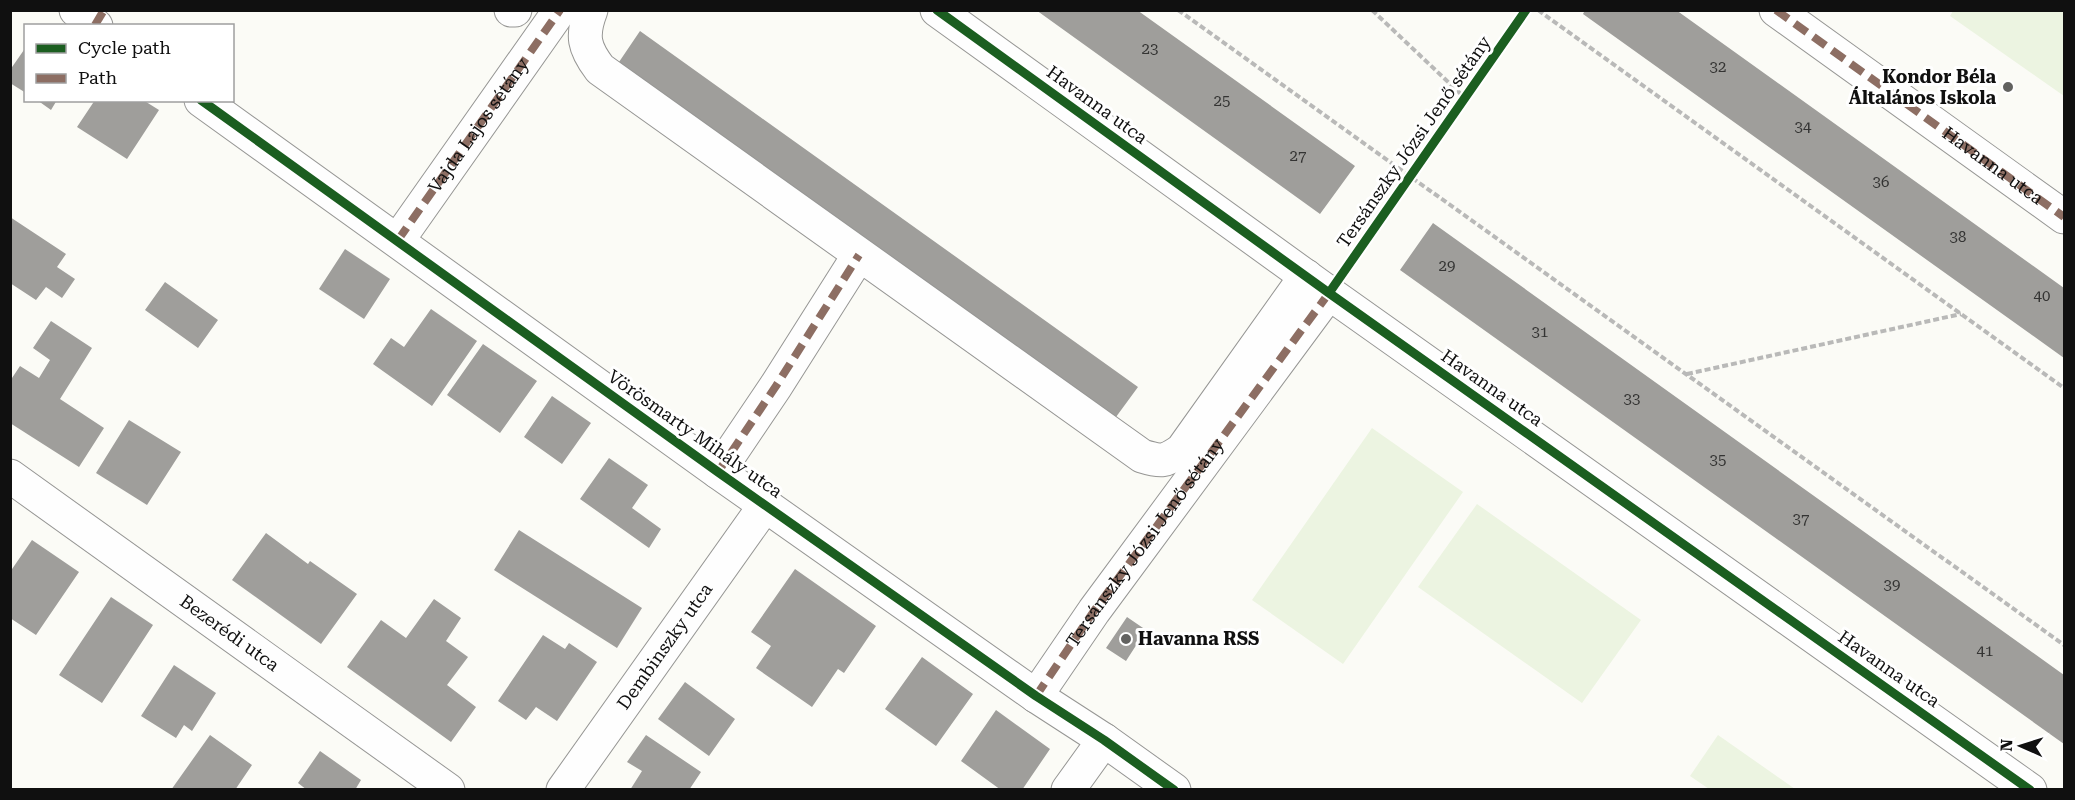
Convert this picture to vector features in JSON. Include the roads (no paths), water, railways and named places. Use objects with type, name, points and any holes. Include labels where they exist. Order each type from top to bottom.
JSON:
[{"type":"street","name":"Vajda Lajos sétány","points":[[398,240],[560,10]]},
{"type":"street","points":[[591,10],[584,30],[585,42],[600,69],[1142,456],[1157,460],[1169,459],[1182,450],[1318,284]]},
{"type":"street","name":"Havanna utca","points":[[937,10],[1318,284],[2030,789]]},
{"type":"street","name":"Havanna utca","points":[[1776,10],[2064,217]]},
{"type":"street","name":"Vörösmarty Mihály utca","points":[[204,102],[718,472],[1036,696],[1174,789]]},
{"type":"street","points":[[718,472],[859,255]]},
{"type":"street","name":"Tersánszky Józsi Jenő sétány","points":[[1036,696],[1318,284]]},
{"type":"street","name":"Bezerédi utca","points":[[10,476],[448,789]]},
{"type":"street","name":"Dembinszky utca","points":[[563,789],[766,504]]},
{"type":"street","points":[[1068,789],[1104,740]]},
{"type":"place","name":"Kondor Béla Általános Iskola","points":[[2008,87]]},
{"type":"place","name":"Havanna RSS","points":[[1126,639]]}]
